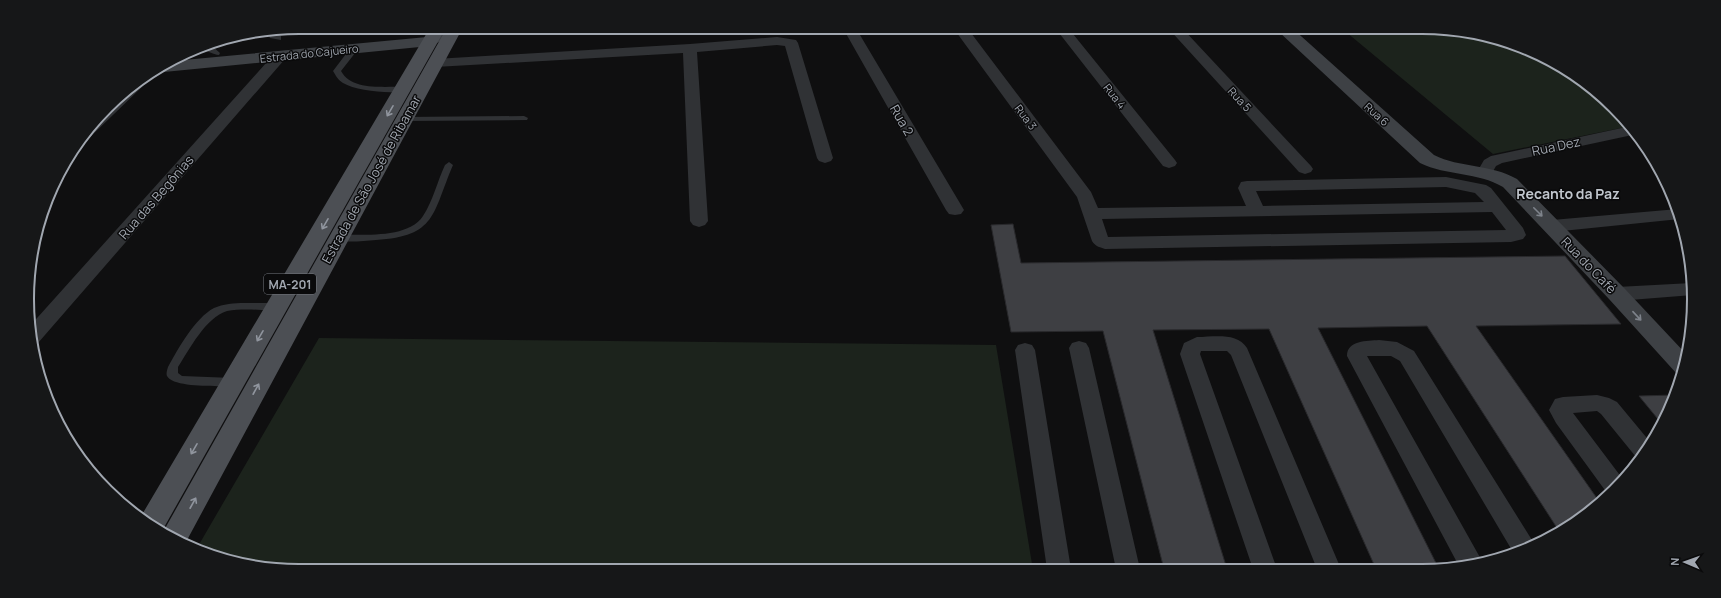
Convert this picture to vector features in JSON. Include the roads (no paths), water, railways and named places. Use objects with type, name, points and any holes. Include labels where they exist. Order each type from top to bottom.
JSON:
[{"type":"main road","name":"Estrada de São José de Ribamar","points":[[176,534],[451,34]]},
{"type":"main road","name":"Rua 6","points":[[1290,34],[1427,158],[1445,167],[1485,172]]},
{"type":"main road","name":"Estrada do Cajueiro","points":[[192,57],[213,58],[280,56],[355,48],[434,35]]},
{"type":"main road","name":"Estrada do Cajueiro","points":[[175,65],[213,58],[434,35]]},
{"type":"main road","name":"Estrada de São José de Ribamar","points":[[153,520],[434,35]]},
{"type":"main road","name":"Rua do Café","points":[[1485,172],[1499,176],[1510,183],[1617,294],[1679,362]]},
{"type":"street","name":"Rua 2","points":[[852,34],[955,210]]},
{"type":"street","name":"Rua 3","points":[[965,34],[1085,196],[1098,238],[1100,241],[1105,243],[1517,235],[1517,232],[1498,207]]},
{"type":"street","name":"Rua 4","points":[[1066,34],[1169,163]]},
{"type":"street","name":"Rua 5","points":[[1180,34],[1305,169]]},
{"type":"street","points":[[435,63],[690,48],[777,41],[791,43],[825,158]]},
{"type":"street","points":[[690,48],[699,221]]},
{"type":"street","name":"Rua das Begônias","points":[[36,332],[280,56]]},
{"type":"street","name":"Rua Dez","points":[[1485,172],[1492,160],[1627,132]]},
{"type":"street","points":[[1257,211],[1246,186],[1446,182],[1480,189],[1488,195],[1498,207]]},
{"type":"street","points":[[1090,209],[1257,211],[1498,207]]},
{"type":"street","points":[[1552,226],[1673,215]]},
{"type":"street","points":[[1617,294],[1686,289]]},
{"type":"street","points":[[1263,564],[1190,354],[1190,348],[1196,344],[1229,344],[1236,347],[1240,353],[1327,564]]},
{"type":"street","points":[[1468,560],[1358,356],[1357,351],[1361,349],[1392,347],[1401,350],[1407,356],[1522,544]]},
{"type":"street","points":[[1079,348],[1127,564]]},
{"type":"street","points":[[1024,350],[1058,564]]},
{"type":"street","points":[[1612,483],[1564,417],[1560,410],[1563,406],[1602,404],[1609,408],[1641,447]]},
{"type":"lane","points":[[355,48],[337,71],[339,76],[352,86],[402,89]]},
{"type":"lane","points":[[210,50],[213,58]]},
{"type":"lane","points":[[404,119],[524,118]]},
{"type":"lane","points":[[339,238],[383,236],[411,232],[426,219],[449,165]]},
{"type":"lane","points":[[233,382],[180,380],[172,376],[173,367],[208,317],[216,311],[226,308],[277,307]]},
{"type":"district","name":"Recanto da Paz","points":[[1568,193]]}]
